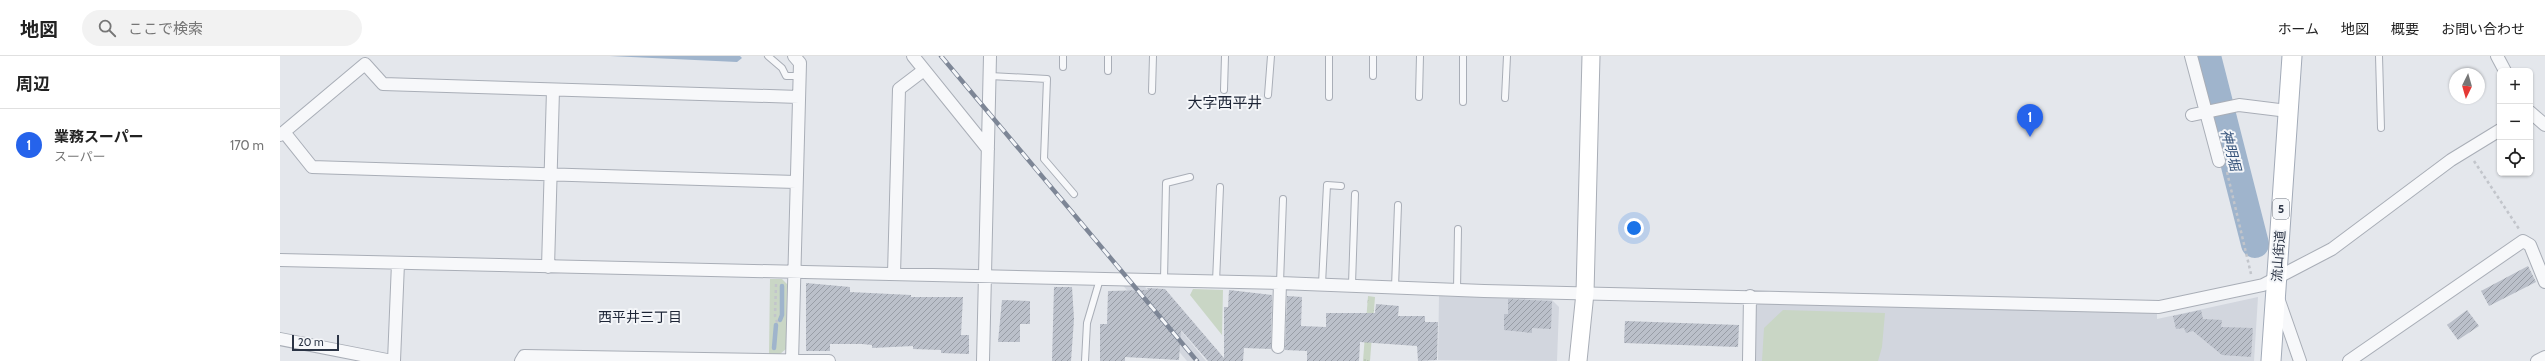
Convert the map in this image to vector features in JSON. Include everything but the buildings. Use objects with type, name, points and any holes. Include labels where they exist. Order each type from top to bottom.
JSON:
[{"type":"main road","name":"流山街道","points":[[2271,361],[2292,56]]},
{"type":"street","points":[[792,361],[798,97],[800,76],[800,63],[794,56]]},
{"type":"street","points":[[913,56],[988,149]]},
{"type":"street","points":[[983,361],[990,56]]},
{"type":"street","points":[[1578,361],[1585,293],[1591,56]]},
{"type":"street","points":[[2191,56],[2209,111],[2219,162]]},
{"type":"street","points":[[2497,56],[2503,68]]},
{"type":"street","points":[[796,182],[312,167],[282,134],[361,60],[383,84],[798,97]]},
{"type":"street","points":[[894,274],[899,89],[924,70]]},
{"type":"street","points":[[548,267],[553,90]]},
{"type":"street","points":[[2192,115],[2239,105],[2288,111]]},
{"type":"street","points":[[2533,117],[2545,125]]},
{"type":"street","points":[[280,260],[985,277],[1352,284],[1457,290],[2159,307],[2276,285],[2332,250],[2466,150],[2497,132]]},
{"type":"street","points":[[2348,361],[2523,241],[2530,245],[2545,282]]},
{"type":"street","points":[[280,338],[393,361],[398,263]]},
{"type":"street","points":[[1278,347],[1280,283]]},
{"type":"street","points":[[2276,285],[2300,361]]},
{"type":"street","points":[[1749,361],[1750,296]]},
{"type":"street","points":[[521,361],[524,356],[829,361]]},
{"type":"street","points":[[2537,361],[2545,358]]},
{"type":"lane","points":[[768,56],[782,68],[786,76],[800,76]]},
{"type":"lane","points":[[1063,56],[1063,67]]},
{"type":"lane","points":[[1108,56],[1108,71]]},
{"type":"lane","points":[[1152,91],[1153,56]]},
{"type":"lane","points":[[1224,90],[1225,56]]},
{"type":"lane","points":[[1268,95],[1271,56]]},
{"type":"lane","points":[[1329,97],[1330,56]]},
{"type":"lane","points":[[1373,56],[1373,76]]},
{"type":"lane","points":[[1419,97],[1420,56]]},
{"type":"lane","points":[[1463,56],[1463,102]]},
{"type":"lane","points":[[1505,98],[1506,56]]},
{"type":"lane","points":[[2379,56],[2381,128]]},
{"type":"lane","points":[[990,76],[1046,79],[1044,159],[1074,194]]},
{"type":"lane","points":[[1164,280],[1166,183],[1190,177]]},
{"type":"lane","points":[[1322,284],[1327,185],[1341,186]]},
{"type":"lane","points":[[1216,282],[1220,187]]},
{"type":"lane","points":[[1352,284],[1355,194]]},
{"type":"lane","points":[[1280,283],[1283,199]]},
{"type":"lane","points":[[1396,287],[1398,205]]},
{"type":"lane","points":[[1457,290],[1458,229]]},
{"type":"lane","points":[[1085,361],[1087,323],[1100,279]]},
{"type":"path","points":[[2466,150],[2522,234],[2523,241]]},
{"type":"path","points":[[2219,162],[2225,164],[2254,288]]},
{"type":"path","points":[[776,272],[775,316],[780,329]]},
{"type":"shaded area","points":[[1120,282],[1141,282],[1206,361],[1187,361]]},
{"type":"shaded area","points":[[1439,296],[1552,300],[1559,307],[1557,361],[1438,360]]},
{"type":"shaded area","points":[[2258,297],[2254,361],[1755,361],[1756,303],[2157,312],[2157,319]]},
{"type":"green space","points":[[770,279],[782,279],[787,284],[786,349],[780,354],[769,354]]},
{"type":"green space","points":[[1193,289],[1223,290],[1222,335],[1190,295]]},
{"type":"green space","points":[[1368,296],[1375,297],[1370,361],[1363,361]]},
{"type":"green space","points":[[1783,310],[1885,313],[1882,347],[1878,361],[1762,361],[1764,328]]},
{"type":"water","points":[[610,56],[740,56],[742,58],[737,62]]},
{"type":"waterway","name":"神明堀","points":[[2207,56],[2255,244]]},
{"type":"waterway","points":[[780,320],[782,315],[782,286]]},
{"type":"waterway","points":[[774,348],[776,325]]},
{"type":"railway","points":[[941,56],[1197,361]]},
{"type":"place","name":"業務スーパー","points":[[2030,137]]},
{"type":"district","name":"大字西平井","points":[[1225,103]]},
{"type":"district","name":"西平井三丁目","points":[[640,317]]}]
